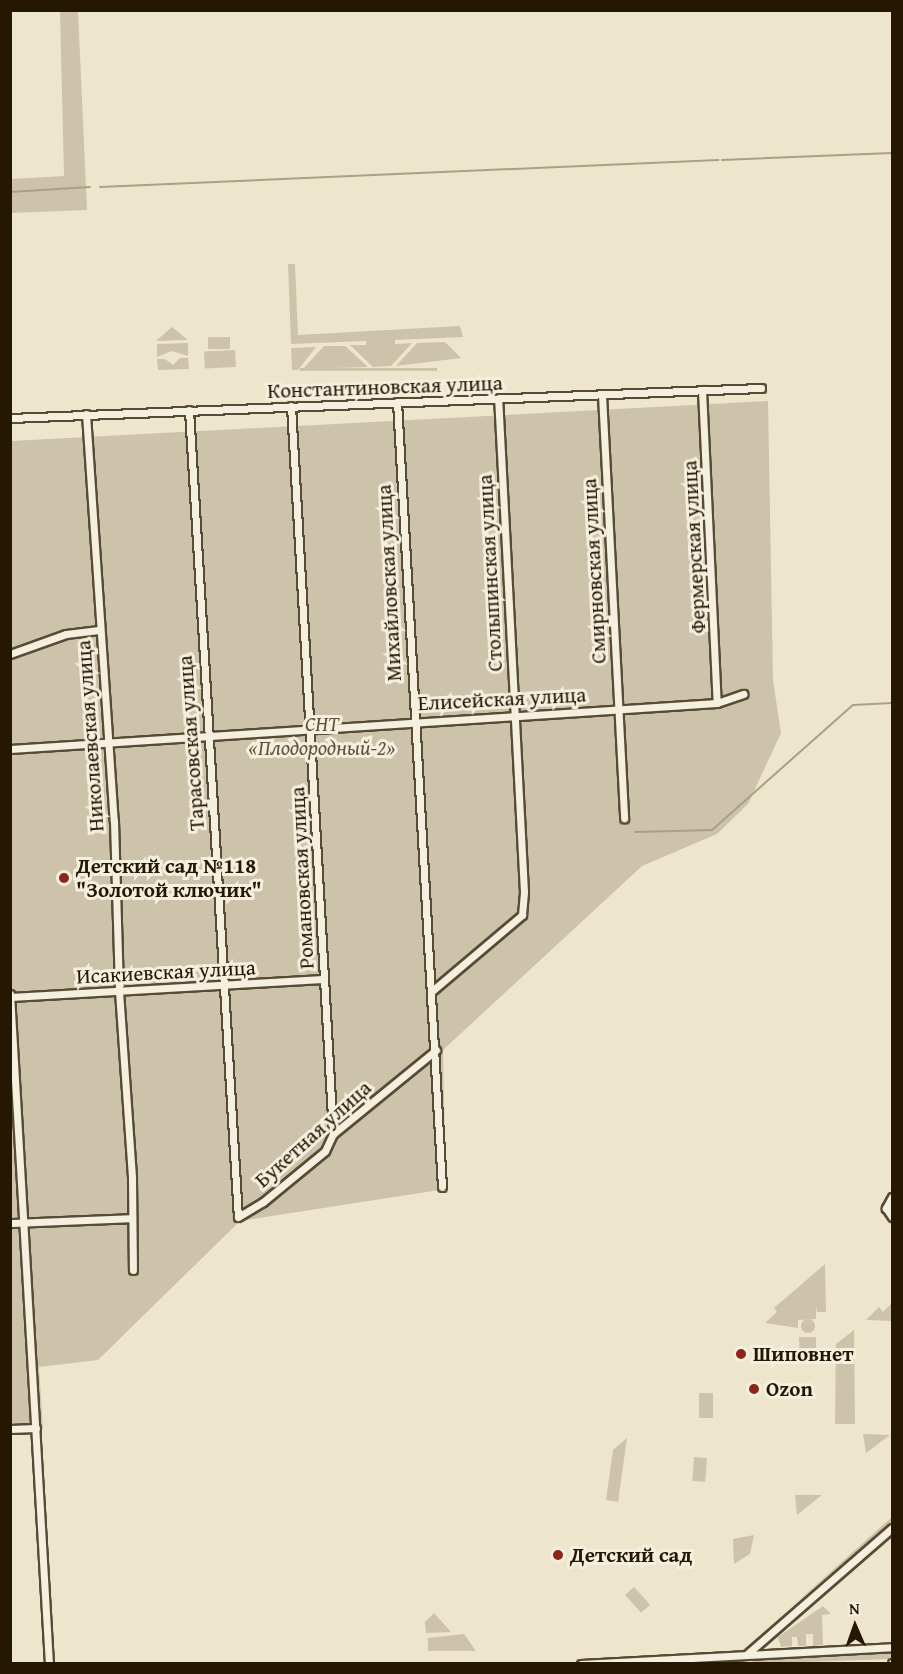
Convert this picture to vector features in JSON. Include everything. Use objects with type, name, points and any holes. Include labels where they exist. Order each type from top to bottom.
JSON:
[{"type":"street","name":"Константиновская улица","points":[[10,418],[761,388]]},
{"type":"street","name":"Фермерская улица","points":[[702,390],[717,703]]},
{"type":"street","name":"Смирновская улица","points":[[602,395],[616,709],[624,818]]},
{"type":"street","name":"Столыпинская улица","points":[[432,991],[522,915],[523,836],[514,716],[498,399]]},
{"type":"street","name":"Михайловская улица","points":[[397,402],[412,721],[436,1050]]},
{"type":"street","name":"Романовская улица","points":[[291,406],[312,729],[323,979],[333,1134]]},
{"type":"street","name":"Тарасовская улица","points":[[189,410],[207,739],[238,1217]]},
{"type":"street","name":"Николаевская улица","points":[[86,414],[115,856],[119,991],[133,1270]]},
{"type":"street","points":[[10,654],[66,634],[99,630]]},
{"type":"street","name":"Елисейская улица","points":[[10,749],[106,741],[207,739],[412,721],[717,703],[743,694]]},
{"type":"street","name":"Исакиевская улица","points":[[11,996],[323,979]]},
{"type":"street","points":[[11,996],[26,1222],[48,1664]]},
{"type":"street","points":[[436,1050],[435,1089],[442,1186]]},
{"type":"street","name":"Букетная улица","points":[[238,1217],[263,1202],[325,1151],[333,1134],[436,1050]]},
{"type":"street","points":[[892,1197],[886,1208],[892,1217]]},
{"type":"street","points":[[10,1223],[132,1218]]},
{"type":"street","points":[[10,1429],[36,1428]]},
{"type":"street","points":[[747,1654],[892,1528]]},
{"type":"street","points":[[581,1664],[892,1647]]},
{"type":"green space","points":[[60,11],[78,11],[87,210],[11,213],[11,179],[64,176]]},
{"type":"green space","points":[[288,264],[295,264],[298,335],[460,326],[463,337],[395,340],[395,344],[412,343],[391,366],[373,367],[350,345],[366,345],[366,341],[291,344]]},
{"type":"green space","points":[[172,327],[188,340],[157,341]]},
{"type":"green space","points":[[208,337],[230,337],[230,349],[208,349]]},
{"type":"green space","points":[[445,342],[461,358],[396,366],[417,343]]},
{"type":"green space","points":[[188,343],[188,356],[172,351],[157,357],[157,344]]},
{"type":"green space","points":[[324,346],[345,346],[368,367],[303,369]]},
{"type":"green space","points":[[316,347],[298,370],[292,370],[291,348]]},
{"type":"green space","points":[[235,350],[236,367],[205,369],[204,352]]},
{"type":"green space","points":[[180,358],[188,358],[189,369],[158,370],[157,359],[165,359],[173,365]]},
{"type":"green space","points":[[300,368],[437,368],[437,371],[300,371]]},
{"type":"green space","name":"СНТ «Плодородный-2»","points":[[768,401],[773,680],[781,733],[748,804],[717,834],[642,866],[443,1050],[446,1189],[240,1221],[98,1360],[39,1367],[43,1429],[11,1431],[11,441]]},
{"type":"green space","points":[[825,1264],[826,1312],[817,1312],[816,1305],[816,1319],[798,1320],[798,1328],[765,1323],[777,1312],[774,1308]]},
{"type":"green space","points":[[892,1303],[892,1321],[866,1320],[879,1307],[883,1312]]},
{"type":"green space","points":[[808,1319],[813,1321],[815,1326],[813,1331],[808,1333],[803,1331],[801,1326],[803,1321]]},
{"type":"green space","points":[[854,1330],[855,1424],[835,1424],[836,1344]]},
{"type":"green space","points":[[799,1337],[816,1337],[816,1351],[800,1364]]},
{"type":"green space","points":[[699,1393],[713,1393],[713,1418],[699,1418]]},
{"type":"green space","points":[[863,1434],[890,1435],[866,1453]]},
{"type":"green space","points":[[627,1438],[618,1502],[606,1500],[613,1450]]},
{"type":"green space","points":[[694,1457],[707,1458],[705,1482],[692,1481]]},
{"type":"green space","points":[[795,1495],[822,1495],[797,1515]]},
{"type":"green space","points":[[892,1517],[892,1521],[790,1608]]},
{"type":"green space","points":[[754,1535],[750,1554],[734,1564],[733,1539]]},
{"type":"green space","points":[[634,1587],[650,1605],[641,1613],[625,1595]]},
{"type":"green space","points":[[823,1606],[831,1614],[822,1615],[823,1645],[813,1646],[813,1634],[806,1634],[806,1646],[798,1646],[797,1637],[792,1637],[792,1646],[781,1647],[778,1637]]},
{"type":"green space","points":[[434,1613],[451,1632],[426,1633],[425,1622]]},
{"type":"green space","points":[[464,1634],[476,1651],[428,1651],[428,1638]]},
{"type":"green space","points":[[892,1650],[892,1659],[750,1664],[758,1656]]},
{"type":"waterway","points":[[722,160],[892,153]]},
{"type":"waterway","points":[[100,187],[718,160]]},
{"type":"waterway","points":[[10,192],[90,187]]},
{"type":"waterway","points":[[635,832],[712,830],[853,705],[892,703]]},
{"type":"place","name":"Детский сад №118 \"Золотой ключик\"","points":[[64,878]]},
{"type":"place","name":"Шиповнет","points":[[741,1354]]},
{"type":"place","name":"Ozon","points":[[754,1389]]},
{"type":"place","name":"Детский сад","points":[[558,1555]]}]
